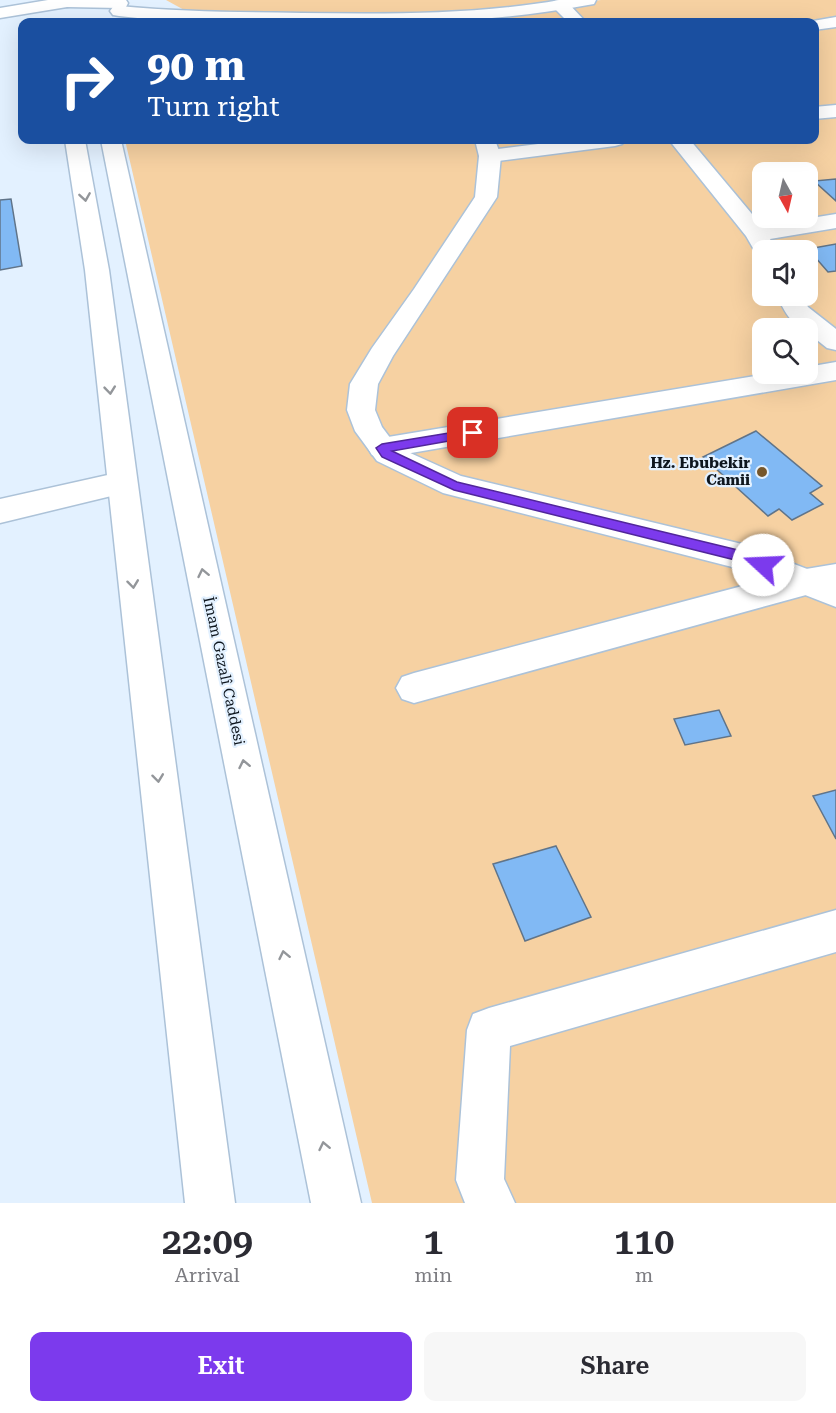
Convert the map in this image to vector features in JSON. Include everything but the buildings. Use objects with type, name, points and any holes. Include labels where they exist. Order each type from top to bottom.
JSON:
[{"type":"street","points":[[449,18],[588,0]]},
{"type":"street","points":[[58,18],[68,1]]},
{"type":"street","points":[[0,13],[68,1],[95,1],[117,13],[268,18]]},
{"type":"street","points":[[560,5],[574,18]]},
{"type":"street","points":[[0,20],[18,21]]},
{"type":"street","points":[[819,24],[836,22]]},
{"type":"street","points":[[819,113],[836,111]]},
{"type":"street","points":[[76,144],[97,270],[210,1203]]},
{"type":"street","name":"İmam Gazalî Caddesi","points":[[112,144],[336,1203]]},
{"type":"street","points":[[552,144],[488,148],[486,197],[424,293],[381,354],[364,384],[361,410],[369,431],[387,454],[454,485],[742,557],[826,584]]},
{"type":"street","points":[[683,144],[758,240]]},
{"type":"street","points":[[767,240],[836,221]]},
{"type":"street","points":[[795,306],[798,312],[836,342]]},
{"type":"street","points":[[382,448],[836,371]]},
{"type":"street","points":[[0,511],[121,483]]},
{"type":"street","points":[[414,688],[826,584]]},
{"type":"street","points":[[490,1203],[480,1180],[489,1030],[836,932]]},
{"type":"shaded area","points":[[166,0],[565,0],[488,11],[421,16],[186,11]]},
{"type":"shaded area","points":[[601,0],[836,0],[836,1203],[372,1203],[126,144],[819,144],[819,18],[468,18]]},
{"type":"place","name":"Hz. Ebubekir Camii","points":[[762,472]]},
{"type":"route","points":[[473,433],[382,448],[387,454],[454,485],[742,557],[763,565]]}]
